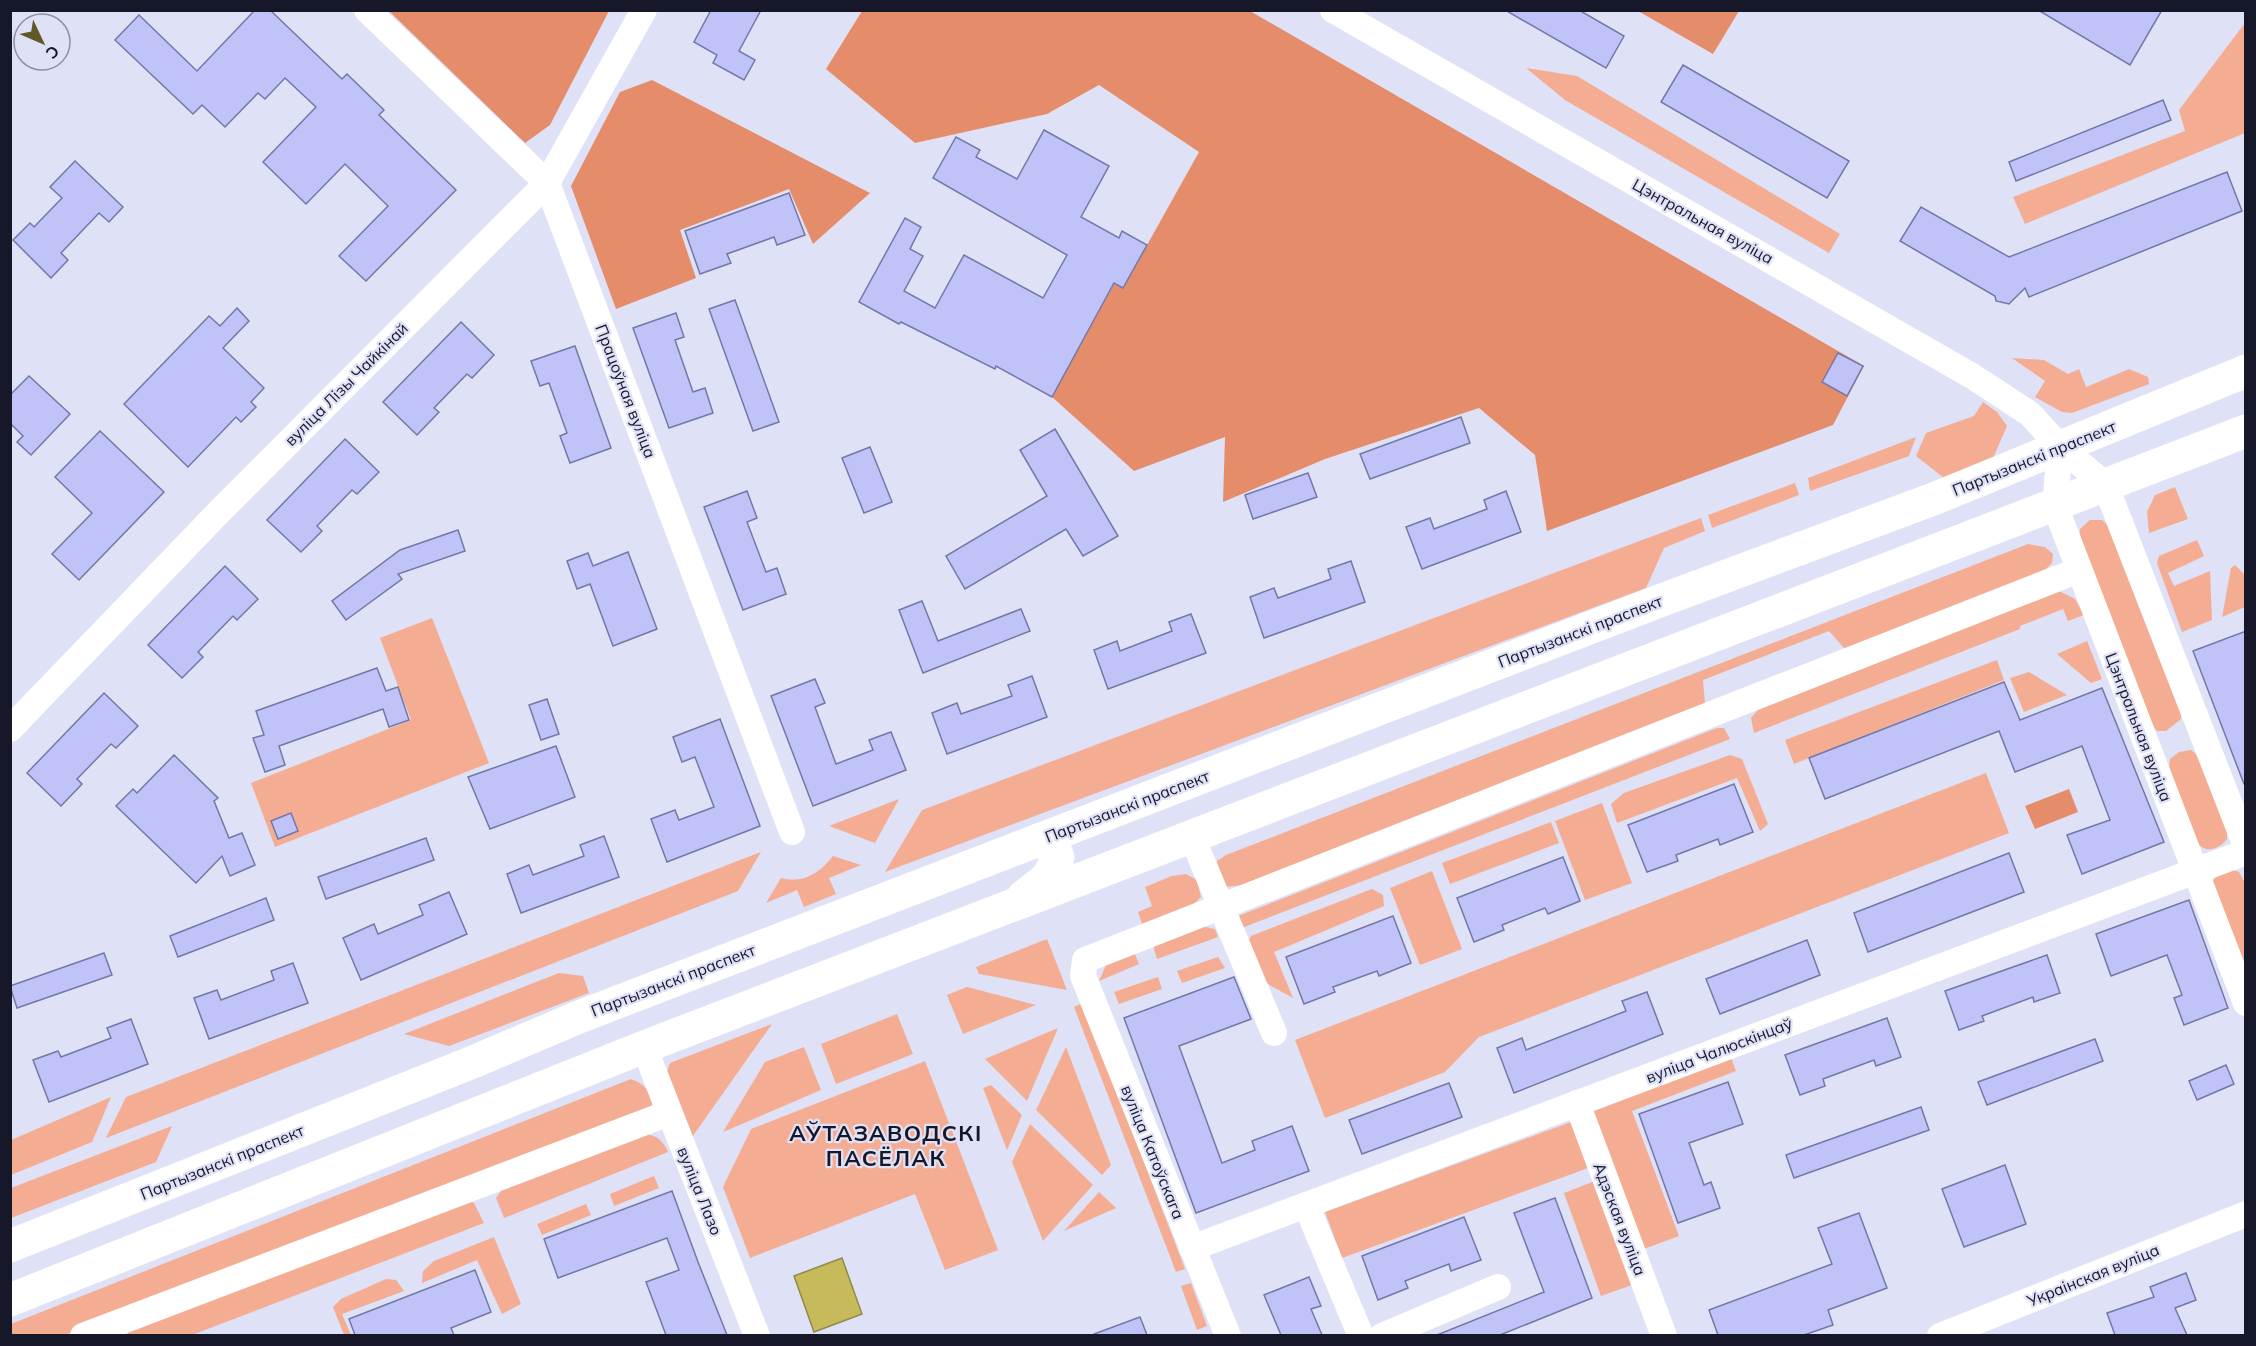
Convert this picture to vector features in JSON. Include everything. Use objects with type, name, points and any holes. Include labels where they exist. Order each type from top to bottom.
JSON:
[{"type":"main road","name":"Партызанскі праспект","points":[[10,1246],[473,1062],[579,1017],[1662,600],[1936,498],[2246,372]]},
{"type":"main road","points":[[10,1300],[644,1047],[2055,506],[2105,484],[2246,430]]},
{"type":"main road","points":[[1191,837],[1187,825],[1189,814],[1197,796],[1214,772]]},
{"type":"main road","points":[[1007,909],[1047,878],[1054,869],[1058,858],[1056,849],[1038,840]]},
{"type":"main road","points":[[644,1047],[647,1012],[682,977]]},
{"type":"main road","points":[[579,1017],[599,1025],[606,1037],[604,1052],[592,1069]]},
{"type":"street","name":"Працоўная вуліца","points":[[367,10],[547,183],[792,832]]},
{"type":"street","name":"вуліца Лізы Чайкінай","points":[[10,729],[226,505],[547,183],[644,10]]},
{"type":"street","name":"Цэнтральная вуліца","points":[[1333,10],[1972,376],[2030,414],[2060,447],[2105,484],[2246,846]]},
{"type":"street","name":"Цэнтральная вуліца","points":[[2060,447],[2055,506],[2246,1003]]},
{"type":"street","points":[[1220,906],[2079,570]]},
{"type":"street","points":[[1191,837],[1274,1033]]},
{"type":"street","name":"вуліца Чалюскінцаў","points":[[1192,1248],[2246,852]]},
{"type":"street","name":"вуліца Катоўскага","points":[[1220,906],[1092,956],[1084,960],[1082,966],[1083,976],[1116,1063],[1228,1335]]},
{"type":"street","name":"вуліца Лазо","points":[[644,1047],[757,1335]]},
{"type":"street","name":"Адэская вуліца","points":[[1577,1103],[1664,1335]]},
{"type":"street","points":[[83,1335],[669,1113]]},
{"type":"street","points":[[1306,1205],[1361,1335]]},
{"type":"street","name":"Украінская вуліца","points":[[1940,1335],[2246,1214]]},
{"type":"street","points":[[1382,1335],[1498,1287]]},
{"type":"shaded area","points":[[389,11],[609,11],[550,125],[525,143]]},
{"type":"shaded area","points":[[862,11],[1250,11],[1864,366],[1833,425],[1547,531],[1535,455],[1479,408],[1325,459],[1223,502],[1225,437],[1134,471],[1051,396],[1114,284],[1123,288],[1199,152],[1099,85],[1047,114],[915,143],[826,69]]},
{"type":"shaded area","points":[[1638,11],[1739,11],[1713,54]]},
{"type":"shaded area","points":[[2245,23],[2245,133],[2025,224],[2013,197],[2185,131],[2179,110]]},
{"type":"shaded area","points":[[1526,68],[1577,76],[1840,234],[1829,253],[1565,100]]},
{"type":"shaded area","points":[[652,80],[870,193],[813,244],[789,189],[680,230],[696,278],[616,309],[571,186],[620,92]]},
{"type":"shaded area","points":[[2012,358],[2044,360],[2068,374],[2079,369],[2086,387],[2129,369],[2148,377],[2149,384],[2072,413],[2062,412],[2035,397],[2045,381]]},
{"type":"shaded area","points":[[1983,402],[1997,412],[2007,426],[1993,458],[1944,478],[1916,456],[1926,433],[1974,416]]},
{"type":"shaded area","points":[[1916,437],[1909,456],[1810,491],[1808,478]]},
{"type":"shaded area","points":[[1795,483],[1799,495],[1712,528],[1708,515]]},
{"type":"shaded area","points":[[2175,487],[2188,519],[2149,533],[2147,512],[2155,495]]},
{"type":"shaded area","points":[[1701,518],[1705,531],[1664,548],[1646,588],[885,872],[922,810]]},
{"type":"shaded area","points":[[2090,520],[2102,520],[2114,531],[2181,708],[2181,719],[2166,731],[2157,731],[2149,723],[2079,544],[2080,529]]},
{"type":"shaded area","points":[[2197,540],[2204,556],[2168,573],[2174,586],[2210,571],[2212,620],[2182,632],[2157,563],[2159,556]]},
{"type":"shaded area","points":[[2028,544],[2045,547],[2053,554],[2052,563],[2044,571],[1845,649],[1829,631],[1703,680],[1705,704],[1242,885],[1225,887],[1216,873],[1217,861],[1226,855]]},
{"type":"shaded area","points":[[2235,565],[2245,575],[2245,607],[2222,617],[2231,568]]},
{"type":"shaded area","points":[[2059,591],[2075,599],[2084,615],[2068,621],[2063,609],[2020,626],[2020,629],[1754,733],[1751,718],[1758,710]]},
{"type":"shaded area","points":[[432,618],[489,763],[275,847],[251,783],[411,720],[380,638]]},
{"type":"shaded area","points":[[2087,641],[2102,679],[2091,683],[2057,654]]},
{"type":"shaded area","points":[[1997,660],[2004,680],[1794,764],[1785,740]]},
{"type":"shaded area","points":[[2029,672],[2067,695],[2024,712],[2010,678]]},
{"type":"shaded area","points":[[1717,728],[1724,728],[1730,739],[1239,929],[1238,916]]},
{"type":"shaded area","points":[[2191,750],[2198,756],[2227,831],[2227,839],[2212,849],[2204,848],[2197,843],[2169,768],[2170,759],[2179,752]]},
{"type":"shaded area","points":[[1730,755],[1742,759],[1768,824],[1760,831],[1737,778],[1617,823],[1611,804],[1624,793]]},
{"type":"shaded area","points":[[1986,773],[2009,833],[1479,1037],[1445,1072],[1325,1118],[1295,1040]]},
{"type":"shaded area","points":[[2069,789],[2078,812],[2035,829],[2025,806]]},
{"type":"shaded area","points":[[899,799],[875,843],[829,826]]},
{"type":"shaded area","points":[[1602,803],[1632,883],[1585,900],[1555,821]]},
{"type":"shaded area","points":[[1551,822],[1559,843],[1450,884],[1442,863]]},
{"type":"shaded area","points":[[761,852],[738,891],[106,1138],[126,1097]]},
{"type":"shaded area","points":[[833,856],[861,865],[829,878],[836,894],[804,907],[797,890],[766,903],[781,878],[797,879],[810,876]]},
{"type":"shaded area","points":[[2229,869],[2239,872],[2245,883],[2245,972],[2212,882],[2218,874]]},
{"type":"shaded area","points":[[1432,871],[1462,949],[1420,965],[1390,888]]},
{"type":"shaded area","points":[[1186,874],[1197,880],[1201,897],[1191,907],[1142,924],[1138,912],[1152,906],[1145,887],[1172,876]]},
{"type":"shaded area","points":[[1372,889],[1383,895],[1384,906],[1274,952],[1293,998],[1266,983],[1246,946],[1251,936]]},
{"type":"shaded area","points":[[1201,926],[1215,929],[1218,937],[1157,959],[1153,945]]},
{"type":"shaded area","points":[[1047,939],[1067,990],[979,974],[976,967]]},
{"type":"shaded area","points":[[1134,952],[1139,964],[1099,981],[1107,963]]},
{"type":"shaded area","points":[[1218,957],[1225,968],[1182,983],[1177,971]]},
{"type":"shaded area","points":[[559,973],[583,976],[589,993],[449,1046],[404,1034]]},
{"type":"shaded area","points":[[1158,977],[1162,989],[1119,1004],[1114,992]]},
{"type":"shaded area","points":[[967,987],[1036,1005],[963,1034],[947,995]]},
{"type":"shaded area","points":[[1083,1003],[1185,1269],[1176,1272],[1074,1007]]},
{"type":"shaded area","points":[[897,1014],[913,1054],[836,1084],[821,1044]]},
{"type":"shaded area","points":[[772,1024],[690,1140],[665,1078],[670,1063]]},
{"type":"shaded area","points":[[1058,1028],[1027,1101],[985,1059]]},
{"type":"shaded area","points":[[804,1047],[821,1090],[723,1132],[765,1062]]},
{"type":"shaded area","points":[[1066,1047],[1111,1165],[1102,1175],[1036,1110]]},
{"type":"shaded area","points":[[1730,1055],[1736,1071],[1632,1111],[1679,1236],[1641,1250],[1589,1109]]},
{"type":"shaded area","points":[[925,1061],[998,1250],[945,1270],[915,1194],[750,1258],[723,1187],[751,1129]]},
{"type":"shaded area","points":[[631,1079],[645,1087],[651,1096],[650,1112],[65,1335],[11,1336],[11,1324]]},
{"type":"shaded area","points":[[991,1085],[1022,1115],[1007,1150],[983,1088]]},
{"type":"shaded area","points":[[111,1097],[92,1142],[11,1175],[11,1140]]},
{"type":"shaded area","points":[[1571,1122],[1588,1168],[1342,1258],[1325,1212]]},
{"type":"shaded area","points":[[1030,1124],[1093,1185],[1043,1241],[1012,1162]]},
{"type":"shaded area","points":[[172,1126],[156,1162],[11,1218],[11,1188]]},
{"type":"shaded area","points":[[644,1134],[659,1139],[668,1152],[504,1218],[496,1198],[503,1188]]},
{"type":"shaded area","points":[[654,1176],[659,1188],[614,1206],[610,1194]]},
{"type":"shaded area","points":[[1595,1181],[1632,1285],[1601,1296],[1564,1193]]},
{"type":"shaded area","points":[[1099,1192],[1116,1208],[1064,1231]]},
{"type":"shaded area","points":[[469,1201],[474,1203],[484,1223],[192,1335],[126,1336],[129,1332]]},
{"type":"shaded area","points":[[586,1204],[591,1215],[542,1235],[537,1224]]},
{"type":"shaded area","points":[[494,1237],[521,1304],[502,1314],[477,1260],[422,1283],[423,1271],[434,1261]]},
{"type":"shaded area","points":[[842,1258],[862,1314],[814,1332],[794,1276]]},
{"type":"shaded area","points":[[386,1279],[396,1280],[404,1291],[342,1314],[351,1335],[344,1335],[333,1307],[341,1299]]},
{"type":"shaded area","points":[[1191,1283],[1207,1326],[1197,1330],[1181,1286]]},
{"type":"building","points":[[255,10],[270,10],[342,79],[347,74],[384,110],[379,115],[456,190],[366,281],[339,256],[388,206],[345,164],[306,204],[263,162],[316,107],[285,78],[265,99],[258,93],[225,127],[202,105],[193,114],[115,40],[139,15],[197,71]]},
{"type":"building","points":[[711,10],[761,10],[739,51],[755,60],[744,80],[713,63],[717,55],[694,42]]},
{"type":"building","points":[[1505,10],[1579,10],[1624,36],[1606,68]]},
{"type":"building","points":[[2038,10],[2162,10],[2130,65]]},
{"type":"building","points":[[1683,65],[1849,161],[1827,198],[1661,102]]},
{"type":"building","points":[[2163,100],[2171,120],[2016,181],[2009,162]]},
{"type":"building","points":[[1044,130],[1109,166],[1081,217],[1119,238],[1122,231],[1147,245],[1123,288],[1114,283],[1052,397],[996,366],[995,369],[901,322],[899,324],[859,302],[905,218],[921,227],[910,249],[923,256],[904,291],[935,308],[964,255],[1043,298],[1067,255],[933,178],[956,137],[980,150],[976,157],[1017,179]]},
{"type":"building","points":[[75,161],[123,207],[109,222],[99,213],[61,253],[68,260],[51,278],[13,240],[30,223],[34,227],[62,198],[50,187]]},
{"type":"building","points":[[2227,172],[2242,211],[2029,297],[2025,288],[2009,304],[1996,301],[1995,296],[1900,241],[1921,207],[2009,257]]},
{"type":"building","points":[[789,193],[805,235],[777,245],[774,237],[727,254],[731,263],[700,274],[685,231]]},
{"type":"building","points":[[735,300],[779,422],[753,431],[709,309]]},
{"type":"building","points":[[237,308],[249,321],[223,348],[264,388],[251,402],[256,407],[241,422],[236,417],[188,467],[124,404],[209,316],[220,326]]},
{"type":"building","points":[[676,313],[684,337],[675,340],[693,392],[705,388],[713,413],[669,428],[633,328]]},
{"type":"building","points":[[461,322],[494,355],[472,378],[467,374],[434,408],[439,412],[417,435],[383,402]]},
{"type":"building","points":[[575,346],[611,448],[570,463],[560,436],[567,433],[549,383],[540,386],[531,361]]},
{"type":"building","points":[[1838,353],[1863,366],[1847,396],[1822,382]]},
{"type":"building","points":[[29,376],[70,414],[31,455],[17,442],[23,436],[10,423],[10,395]]},
{"type":"building","points":[[1461,417],[1470,443],[1370,479],[1360,454]]},
{"type":"building","points":[[1055,429],[1118,536],[1083,556],[1066,529],[965,589],[946,556],[1047,496],[1020,450]]},
{"type":"building","points":[[100,431],[164,492],[79,580],[52,554],[92,513],[55,477]]},
{"type":"building","points":[[345,439],[379,472],[357,494],[352,490],[317,526],[322,531],[301,552],[267,520]]},
{"type":"building","points":[[870,447],[892,502],[864,513],[842,458]]},
{"type":"building","points":[[1308,473],[1317,497],[1253,519],[1245,495]]},
{"type":"building","points":[[747,491],[757,518],[747,522],[766,572],[777,568],[786,594],[743,610],[704,507]]},
{"type":"building","points":[[1506,491],[1521,532],[1422,569],[1406,527],[1430,518],[1434,529],[1487,509],[1484,500]]},
{"type":"building","points":[[458,530],[465,551],[398,574],[402,579],[346,620],[332,601],[400,550]]},
{"type":"building","points":[[628,552],[657,629],[613,646],[590,584],[577,589],[567,561],[588,553],[593,566]]},
{"type":"building","points":[[1351,561],[1365,602],[1264,638],[1250,597],[1274,588],[1278,598],[1331,579],[1328,569]]},
{"type":"building","points":[[225,566],[258,599],[237,620],[233,616],[198,652],[203,657],[182,678],[148,645]]},
{"type":"building","points":[[922,601],[938,641],[1021,609],[1030,631],[923,673],[899,610]]},
{"type":"building","points":[[1191,614],[1206,653],[1108,689],[1094,650],[1117,641],[1120,651],[1172,631],[1169,622]]},
{"type":"building","points":[[2246,631],[2246,784],[2244,784],[2193,651]]},
{"type":"building","points":[[377,668],[386,691],[398,687],[409,720],[389,727],[383,709],[279,746],[285,765],[265,772],[253,738],[264,735],[256,711]]},
{"type":"building","points":[[1032,676],[1047,717],[947,754],[932,713],[957,703],[961,714],[1012,696],[1008,685]]},
{"type":"building","points":[[815,679],[825,703],[815,707],[836,764],[873,750],[869,740],[891,732],[906,770],[813,806],[771,696]]},
{"type":"building","points":[[2004,682],[2020,720],[2102,688],[2164,842],[2082,874],[2067,835],[2110,820],[2082,746],[2015,772],[1999,731],[1825,799],[1809,758]]},
{"type":"building","points":[[104,693],[138,726],[116,748],[111,744],[77,779],[82,784],[61,806],[27,773]]},
{"type":"building","points":[[547,699],[559,734],[541,740],[529,705]]},
{"type":"building","points":[[720,719],[760,826],[667,862],[651,819],[675,810],[679,820],[714,807],[695,757],[682,762],[673,737]]},
{"type":"building","points":[[556,746],[575,797],[490,829],[468,777]]},
{"type":"building","points":[[174,755],[218,798],[214,801],[229,838],[242,833],[255,865],[230,876],[222,856],[196,883],[116,806],[133,789],[137,793]]},
{"type":"building","points":[[1734,784],[1753,832],[1720,845],[1718,839],[1676,855],[1678,861],[1647,872],[1628,825]]},
{"type":"building","points":[[291,813],[298,831],[278,839],[271,821]]},
{"type":"building","points":[[604,836],[619,877],[521,913],[507,874],[529,865],[533,875],[584,856],[580,845]]},
{"type":"building","points":[[426,838],[434,860],[326,899],[318,877]]},
{"type":"building","points":[[2009,853],[2024,892],[1868,952],[1854,913]]},
{"type":"building","points":[[1563,857],[1580,901],[1548,914],[1545,908],[1502,925],[1504,930],[1474,942],[1457,898]]},
{"type":"building","points":[[449,892],[467,934],[361,980],[343,938],[374,924],[378,934],[423,915],[419,905]]},
{"type":"building","points":[[266,898],[274,920],[178,957],[170,936]]},
{"type":"building","points":[[2189,900],[2228,1008],[2184,1025],[2174,998],[2182,995],[2167,955],[2111,976],[2096,934]]},
{"type":"building","points":[[1393,916],[1411,963],[1379,976],[1377,971],[1333,987],[1335,992],[1304,1004],[1286,957]]},
{"type":"building","points":[[1807,940],[1820,975],[1720,1014],[1706,979]]},
{"type":"building","points":[[104,953],[112,975],[17,1008],[10,986]]},
{"type":"building","points":[[2047,955],[2060,993],[2034,1002],[2033,997],[1982,1016],[1984,1021],[1959,1030],[1945,991]]},
{"type":"building","points":[[293,963],[308,1003],[209,1039],[194,998],[217,990],[221,1000],[274,980],[271,971]]},
{"type":"building","points":[[1234,977],[1251,1019],[1179,1046],[1222,1163],[1255,1150],[1252,1141],[1292,1126],[1309,1171],[1196,1213],[1124,1018]]},
{"type":"building","points":[[1647,992],[1663,1034],[1514,1093],[1497,1048],[1522,1038],[1526,1050],[1626,1011],[1622,1001]]},
{"type":"building","points":[[1887,1018],[1901,1057],[1876,1066],[1874,1060],[1823,1079],[1825,1086],[1800,1095],[1785,1055]]},
{"type":"building","points":[[131,1019],[148,1064],[49,1102],[33,1060],[58,1051],[61,1057],[111,1038],[107,1028]]},
{"type":"building","points":[[2095,1039],[2103,1061],[1987,1105],[1978,1082]]},
{"type":"building","points":[[2226,1065],[2234,1084],[2197,1100],[2189,1081]]},
{"type":"building","points":[[1728,1082],[1743,1124],[1689,1143],[1704,1185],[1711,1182],[1720,1208],[1678,1223],[1639,1114]]},
{"type":"building","points":[[1449,1083],[1462,1117],[1362,1154],[1349,1120]]},
{"type":"building","points":[[1921,1107],[1929,1130],[1794,1178],[1786,1155]]},
{"type":"building","points":[[2005,1165],[2026,1224],[1964,1247],[1942,1189]]},
{"type":"building","points":[[672,1191],[727,1335],[666,1335],[646,1282],[679,1270],[667,1238],[558,1278],[544,1239]]},
{"type":"building","points":[[1555,1198],[1592,1298],[1500,1335],[1437,1335],[1544,1292],[1514,1213]]},
{"type":"building","points":[[1859,1213],[1887,1288],[1828,1310],[1833,1325],[1804,1335],[1718,1335],[1709,1310],[1832,1264],[1818,1228]]},
{"type":"building","points":[[1464,1217],[1481,1260],[1451,1271],[1449,1264],[1405,1281],[1408,1288],[1378,1300],[1362,1256]]},
{"type":"building","points":[[475,1270],[491,1312],[451,1328],[454,1335],[355,1335],[349,1319]]},
{"type":"building","points":[[2186,1273],[2196,1300],[2175,1308],[2187,1335],[2115,1335],[2107,1313],[2154,1297],[2150,1287]]},
{"type":"building","points":[[1309,1277],[1321,1306],[1311,1309],[1322,1335],[1281,1335],[1264,1295]]},
{"type":"building","points":[[1140,1317],[1147,1335],[1094,1335],[1094,1334]]},
{"type":"district","name":"АЎТАЗАВОДСКІ ПАСЁЛАК","points":[[886,1146]]}]
